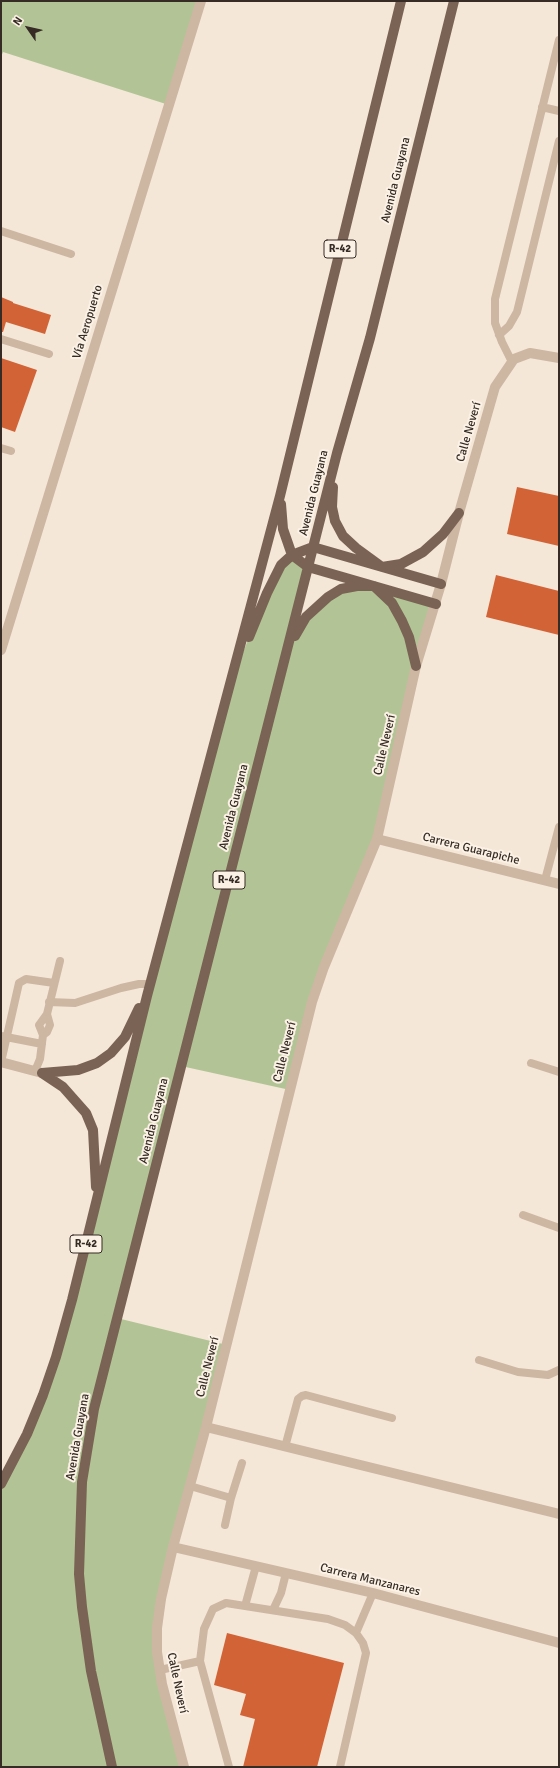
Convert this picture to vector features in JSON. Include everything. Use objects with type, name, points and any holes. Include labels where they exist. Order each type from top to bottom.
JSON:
[{"type":"main road","name":"R-42","points":[[1,1484],[27,1434],[56,1357],[97,1201],[146,996],[233,677],[280,496],[401,1]]},
{"type":"main road","name":"Avenida Guayana","points":[[112,1767],[91,1671],[82,1607],[79,1533],[82,1482],[94,1410],[337,453],[372,331],[454,1]]},
{"type":"main road","points":[[337,453],[332,492],[332,507],[335,521],[343,536],[356,548],[382,566],[401,564],[423,552],[443,534],[459,513]]},
{"type":"main road","points":[[280,496],[283,529],[292,555],[308,567],[436,604]]},
{"type":"main road","points":[[233,677],[273,578],[281,565],[292,555],[313,547],[441,584]]},
{"type":"main road","points":[[286,656],[306,616],[317,605],[342,589],[357,586],[374,586],[392,603],[402,621],[409,637],[416,666]]},
{"type":"main road","points":[[39,1072],[78,1070],[96,1063],[111,1053],[125,1037],[146,996]]},
{"type":"main road","points":[[39,1072],[63,1086],[76,1099],[86,1113],[94,1130],[97,1201]]},
{"type":"street","name":"Vía Aeropuerto","points":[[1,650],[201,1]]},
{"type":"street","points":[[513,360],[530,353],[559,358]]},
{"type":"street","name":"Calle Neverí","points":[[184,1767],[157,1652],[161,1599],[173,1546],[206,1427],[312,1002],[324,967],[377,839],[416,666],[436,604],[459,513],[495,387],[513,360]]},
{"type":"street","name":"Carrera Guarapiche","points":[[377,839],[559,884]]},
{"type":"street","points":[[1,1062],[39,1072]]},
{"type":"street","points":[[206,1427],[559,1514]]},
{"type":"street","name":"Carrera Manzanares","points":[[173,1546],[372,1593],[559,1643]]},
{"type":"lane","points":[[513,360],[499,335],[494,314],[495,299],[559,40]]},
{"type":"lane","points":[[542,107],[559,111]]},
{"type":"lane","points":[[499,335],[509,326],[517,312],[559,141]]},
{"type":"lane","points":[[1,231],[71,254]]},
{"type":"lane","points":[[1,339],[49,354]]},
{"type":"lane","points":[[1,448],[11,451]]},
{"type":"lane","points":[[545,880],[559,827]]},
{"type":"lane","points":[[39,1072],[43,1035],[47,1032],[50,1025],[47,1014],[49,1002],[60,961]]},
{"type":"lane","points":[[1,1062],[4,1037],[22,980],[26,979],[54,983]]},
{"type":"lane","points":[[49,1002],[75,1003],[126,986],[150,984]]},
{"type":"lane","points":[[4,1037],[42,1044]]},
{"type":"lane","points":[[532,1063],[559,1072]]},
{"type":"lane","points":[[522,1215],[559,1228]]},
{"type":"lane","points":[[479,1360],[518,1372],[548,1375],[559,1370]]},
{"type":"lane","points":[[285,1447],[298,1399],[302,1396],[306,1395],[392,1418]]},
{"type":"lane","points":[[225,1526],[231,1498],[242,1463]]},
{"type":"lane","points":[[190,1486],[231,1498]]},
{"type":"lane","points":[[245,1606],[256,1566]]},
{"type":"lane","points":[[273,1610],[281,1593],[286,1573]]},
{"type":"lane","points":[[356,1633],[372,1593]]},
{"type":"lane","points":[[228,1767],[200,1662],[204,1629],[213,1609],[226,1603],[328,1619],[345,1625],[356,1633],[363,1643],[366,1653],[340,1767]]},
{"type":"lane","points":[[160,1670],[200,1662]]},
{"type":"green space","points":[[1,1],[201,1],[169,105],[3,52],[1,57]]},
{"type":"green space","points":[[292,555],[308,567],[286,653],[317,605],[357,586],[436,604],[377,838],[325,967],[290,1090],[181,1066],[117,1318],[227,1345],[173,1546],[158,1651],[185,1767],[1,1767],[1,1483],[43,1395],[233,677],[267,593]]},
{"type":"building","points":[[1,297],[13,303],[51,315],[45,334],[6,322],[3,332],[1,332]]},
{"type":"building","points":[[1,358],[37,370],[15,432],[1,427]]},
{"type":"building","points":[[517,487],[559,496],[559,546],[507,534]]},
{"type":"building","points":[[496,575],[559,591],[559,635],[486,617]]},
{"type":"building","points":[[227,1633],[344,1663],[317,1767],[243,1767],[255,1719],[240,1715],[246,1694],[214,1685]]}]
